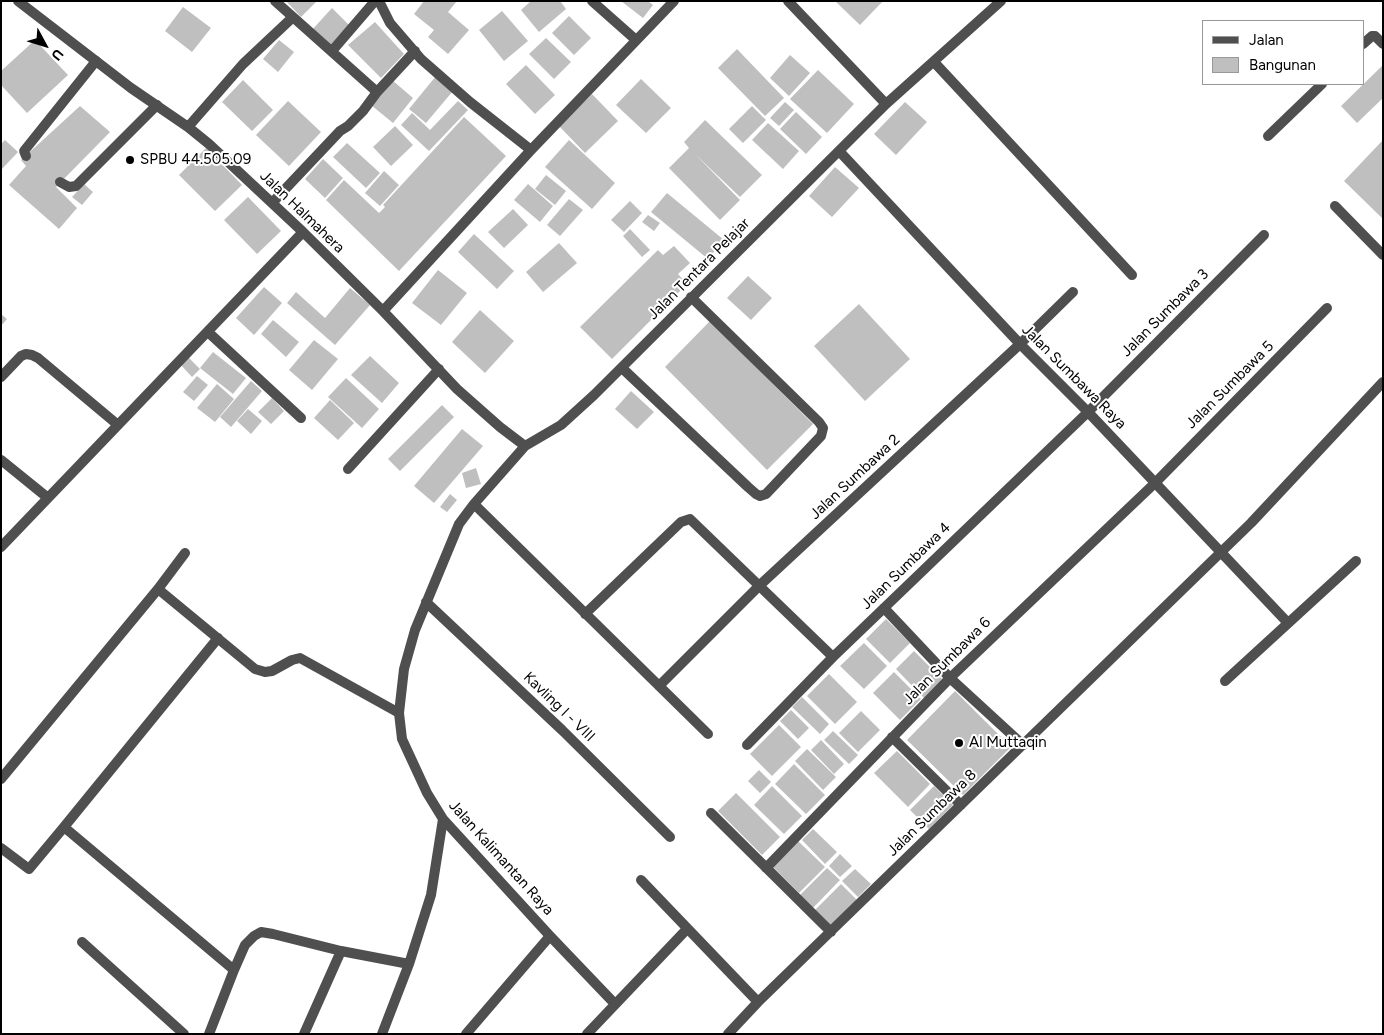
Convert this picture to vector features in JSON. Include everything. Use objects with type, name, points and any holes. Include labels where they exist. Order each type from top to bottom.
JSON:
[{"type":"street","name":"Jalan Halmahera","points":[[18,1],[96,62],[209,144],[303,232],[457,388],[500,427],[525,446]]},
{"type":"street","points":[[275,1],[377,92]]},
{"type":"street","points":[[332,52],[375,1]]},
{"type":"street","points":[[379,1],[390,22],[421,59],[470,102],[531,150]]},
{"type":"street","points":[[592,1],[636,40]]},
{"type":"street","points":[[383,311],[531,150],[674,1]]},
{"type":"street","points":[[788,1],[886,104]]},
{"type":"street","name":"Jalan Tentara Pelajar","points":[[525,446],[561,425],[622,368],[886,104],[1001,1]]},
{"type":"street","points":[[188,127],[243,64],[293,17]]},
{"type":"street","points":[[1364,43],[1372,36],[1375,36],[1383,44]]},
{"type":"street","points":[[272,203],[340,132],[363,111],[377,92],[415,52]]},
{"type":"street","points":[[26,156],[24,151],[96,62]]},
{"type":"street","points":[[934,62],[1132,274]]},
{"type":"street","points":[[1268,136],[1321,85]]},
{"type":"street","points":[[60,182],[69,187],[76,186],[157,105]]},
{"type":"street","name":"Jalan Sumbawa Raya","points":[[840,152],[1020,344],[1088,412],[1288,623]]},
{"type":"street","points":[[1335,206],[1383,255]]},
{"type":"street","points":[[1,547],[303,232]]},
{"type":"street","name":"Jalan Sumbawa 3","points":[[1088,412],[1264,235]]},
{"type":"street","name":"Jalan Sumbawa 2","points":[[659,686],[760,585],[1020,344],[1073,292]]},
{"type":"street","points":[[622,368],[756,494],[760,496],[766,494],[821,436],[823,428],[691,297]]},
{"type":"street","name":"Jalan Sumbawa 5","points":[[1155,483],[1327,308]]},
{"type":"street","points":[[208,332],[302,418]]},
{"type":"street","points":[[1,377],[21,356],[26,354],[32,355],[118,425]]},
{"type":"street","points":[[348,469],[439,369]]},
{"type":"street","name":"Jalan Sumbawa 8","points":[[728,1034],[758,1002],[1222,552],[1383,382]]},
{"type":"street","name":"Jalan Sumbawa 4","points":[[747,745],[833,657],[1088,412]]},
{"type":"street","name":"Jalan Kalimantan Raya","points":[[525,446],[459,524],[426,602],[415,630],[404,669],[400,713],[402,739],[426,793],[443,819],[615,1004]]},
{"type":"street","points":[[1,460],[48,498]]},
{"type":"street","name":"Jalan Sumbawa 6","points":[[766,868],[950,678],[1155,483]]},
{"type":"street","points":[[474,504],[708,734]]},
{"type":"street","points":[[585,614],[687,518],[694,521],[833,657]]},
{"type":"street","points":[[1,779],[158,589],[186,552]]},
{"type":"street","points":[[1225,681],[1356,561]]},
{"type":"street","points":[[158,589],[255,669],[265,672],[272,671],[292,660],[300,658],[400,713]]},
{"type":"street","name":"Kavling I - VIII","points":[[426,602],[562,730],[670,837]]},
{"type":"street","points":[[884,608],[950,678],[1023,745]]},
{"type":"street","points":[[1,848],[29,870],[218,638]]},
{"type":"street","points":[[892,737],[961,805]]},
{"type":"street","points":[[711,813],[831,932]]},
{"type":"street","points":[[382,1034],[409,964],[431,895],[443,819]]},
{"type":"street","points":[[64,827],[234,970]]},
{"type":"street","points":[[641,880],[758,1002]]},
{"type":"street","points":[[587,1034],[687,929]]},
{"type":"street","points":[[209,1034],[245,945],[261,932],[341,951],[409,964]]},
{"type":"street","points":[[466,1034],[550,936]]},
{"type":"street","points":[[82,942],[184,1034]]},
{"type":"street","points":[[304,1034],[341,951]]},
{"type":"building","points":[[286,1],[317,1],[301,17]]},
{"type":"building","points":[[424,1],[457,1],[448,12],[469,30],[448,54],[428,37],[434,30],[414,14]]},
{"type":"building","points":[[531,1],[560,1],[566,9],[539,32],[521,10]]},
{"type":"building","points":[[621,1],[648,1],[653,5],[643,18]]},
{"type":"building","points":[[835,1],[883,1],[860,25]]},
{"type":"building","points":[[183,7],[211,28],[192,52],[165,31]]},
{"type":"building","points":[[332,8],[350,26],[329,48],[311,31]]},
{"type":"building","points":[[502,11],[528,41],[504,61],[479,30]]},
{"type":"building","points":[[569,16],[591,38],[574,55],[552,33]]},
{"type":"building","points":[[375,22],[404,54],[381,78],[348,45]]},
{"type":"building","points":[[546,38],[571,62],[554,79],[529,54]]},
{"type":"building","points":[[35,40],[68,75],[27,113],[1,85],[1,71]]},
{"type":"building","points":[[279,40],[294,52],[278,72],[263,59]]},
{"type":"building","points":[[737,49],[784,98],[765,116],[718,68]]},
{"type":"building","points":[[790,55],[810,73],[789,96],[770,78]]},
{"type":"building","points":[[526,65],[555,95],[535,114],[506,84]]},
{"type":"building","points":[[1383,65],[1383,98],[1357,123],[1341,106]]},
{"type":"building","points":[[818,70],[854,104],[827,133],[790,99]]},
{"type":"building","points":[[436,76],[453,91],[426,123],[409,109]]},
{"type":"building","points":[[641,79],[671,108],[646,133],[616,105]]},
{"type":"building","points":[[243,80],[273,110],[252,131],[222,102]]},
{"type":"building","points":[[392,80],[413,98],[393,123],[371,105]]},
{"type":"building","points":[[592,94],[618,121],[585,153],[559,126]]},
{"type":"building","points":[[288,101],[321,132],[289,166],[256,135]]},
{"type":"building","points":[[458,101],[468,110],[429,151],[401,125],[412,113],[430,130]]},
{"type":"building","points":[[785,102],[794,110],[779,126],[770,118]]},
{"type":"building","points":[[905,102],[927,122],[896,155],[874,134]]},
{"type":"building","points":[[80,106],[110,132],[56,187],[77,208],[59,229],[9,185],[26,166],[21,160]]},
{"type":"building","points":[[752,106],[766,120],[743,143],[729,129]]},
{"type":"building","points":[[796,112],[822,137],[806,154],[780,129]]},
{"type":"building","points":[[464,117],[506,156],[399,271],[326,200],[344,180],[379,213],[385,207],[383,205]]},
{"type":"building","points":[[705,120],[762,175],[740,197],[696,155],[740,200],[720,220],[669,168],[689,148],[684,142]]},
{"type":"building","points":[[768,123],[799,151],[783,169],[752,140]]},
{"type":"building","points":[[395,126],[413,145],[391,166],[373,147]]},
{"type":"building","points":[[5,140],[18,152],[1,170],[1,144]]},
{"type":"building","points":[[569,140],[615,183],[592,209],[545,167]]},
{"type":"building","points":[[1383,142],[1383,219],[1344,181]]},
{"type":"building","points":[[347,143],[380,173],[366,188],[333,157]]},
{"type":"building","points":[[206,148],[242,185],[215,211],[179,175]]},
{"type":"building","points":[[323,159],[343,178],[325,198],[305,179]]},
{"type":"building","points":[[835,167],[859,188],[832,217],[809,196]]},
{"type":"building","points":[[384,171],[399,185],[380,206],[365,193]]},
{"type":"building","points":[[546,175],[566,191],[555,205],[535,189]]},
{"type":"building","points":[[84,184],[93,192],[82,205],[72,197]]},
{"type":"building","points":[[528,184],[553,206],[540,222],[514,200]]},
{"type":"building","points":[[667,193],[724,240],[708,259],[651,212]]},
{"type":"building","points":[[248,197],[281,231],[257,254],[224,220]]},
{"type":"building","points":[[569,199],[583,210],[560,236],[547,225]]},
{"type":"building","points":[[630,201],[642,213],[624,232],[611,220]]},
{"type":"building","points":[[513,209],[528,225],[504,248],[488,232]]},
{"type":"building","points":[[648,215],[660,223],[654,231],[642,222]]},
{"type":"building","points":[[630,229],[650,250],[642,257],[623,236]]},
{"type":"building","points":[[474,234],[514,271],[497,289],[458,252]]},
{"type":"building","points":[[559,243],[577,263],[543,292],[526,272]]},
{"type":"building","points":[[674,246],[690,263],[678,274],[687,284],[612,359],[580,327],[658,250],[663,255]]},
{"type":"building","points":[[438,270],[467,293],[441,325],[412,303]]},
{"type":"building","points":[[748,276],[772,298],[751,320],[727,298]]},
{"type":"building","points":[[264,287],[282,303],[254,335],[236,318]]},
{"type":"building","points":[[350,288],[370,305],[335,345],[287,303],[296,292],[325,318]]},
{"type":"building","points":[[859,304],[910,359],[865,401],[814,346]]},
{"type":"building","points":[[480,310],[514,341],[485,373],[452,342]]},
{"type":"building","points":[[1,314],[7,319],[1,326]]},
{"type":"building","points":[[273,320],[299,342],[286,357],[261,334]]},
{"type":"building","points":[[710,321],[813,424],[767,470],[665,367]]},
{"type":"building","points":[[314,340],[338,359],[312,390],[289,370]]},
{"type":"building","points":[[213,352],[246,378],[233,394],[200,368]]},
{"type":"building","points":[[187,356],[200,369],[192,377],[180,364]]},
{"type":"building","points":[[370,356],[399,383],[382,403],[351,375]]},
{"type":"building","points":[[197,376],[208,385],[194,401],[183,392]]},
{"type":"building","points":[[346,378],[379,409],[362,428],[328,397]]},
{"type":"building","points":[[251,381],[262,391],[231,427],[220,417]]},
{"type":"building","points":[[217,384],[234,399],[215,422],[197,408]]},
{"type":"building","points":[[631,391],[654,412],[637,429],[615,409]]},
{"type":"building","points":[[272,398],[284,411],[271,424],[258,412]]},
{"type":"building","points":[[330,400],[354,423],[338,440],[314,418]]},
{"type":"building","points":[[442,405],[454,417],[400,471],[388,459]]},
{"type":"building","points":[[248,409],[262,421],[251,434],[237,421]]},
{"type":"building","points":[[462,429],[483,446],[434,503],[414,486]]},
{"type":"building","points":[[476,468],[481,484],[466,488],[462,473]]},
{"type":"building","points":[[450,494],[457,500],[447,512],[440,507]]},
{"type":"building","points":[[886,619],[910,643],[890,663],[866,639]]},
{"type":"building","points":[[864,643],[887,666],[864,689],[840,666]]},
{"type":"building","points":[[914,651],[942,679],[924,698],[896,669]]},
{"type":"building","points":[[894,672],[921,699],[900,720],[873,693]]},
{"type":"building","points":[[829,674],[857,702],[835,724],[807,696]]},
{"type":"building","name":"Al Muttaqin","points":[[955,691],[1011,747],[963,795],[907,740]]},
{"type":"building","points":[[802,697],[829,724],[820,734],[792,707]]},
{"type":"building","points":[[791,710],[809,728],[798,739],[780,721]]},
{"type":"building","points":[[861,711],[880,730],[858,752],[839,733]]},
{"type":"building","points":[[779,725],[801,747],[772,776],[750,754]]},
{"type":"building","points":[[833,731],[858,755],[849,764],[824,740]]},
{"type":"building","points":[[821,740],[844,764],[834,774],[811,750]]},
{"type":"building","points":[[807,749],[836,777],[823,790],[795,761]]},
{"type":"building","points":[[897,751],[930,784],[908,807],[874,773]]},
{"type":"building","points":[[794,764],[825,795],[806,814],[775,784]]},
{"type":"building","points":[[759,770],[771,782],[760,793],[748,781]]},
{"type":"building","points":[[772,786],[802,816],[784,834],[754,805]]},
{"type":"building","points":[[934,786],[953,805],[929,829],[910,810]]},
{"type":"building","points":[[736,793],[780,837],[762,855],[718,811]]},
{"type":"building","points":[[813,829],[837,852],[825,864],[802,840]]},
{"type":"building","points":[[798,841],[825,867],[799,893],[773,867]]},
{"type":"building","points":[[840,854],[852,866],[840,877],[829,866]]},
{"type":"building","points":[[827,868],[840,880],[812,909],[799,896]]},
{"type":"building","points":[[855,869],[871,884],[858,897],[842,881]]},
{"type":"building","points":[[841,884],[857,900],[830,927],[814,911]]},
{"type":"place","name":"SPBU 44.505.09","points":[[130,160]]},
{"type":"place","name":"Al Muttaqin","points":[[959,743]]}]
